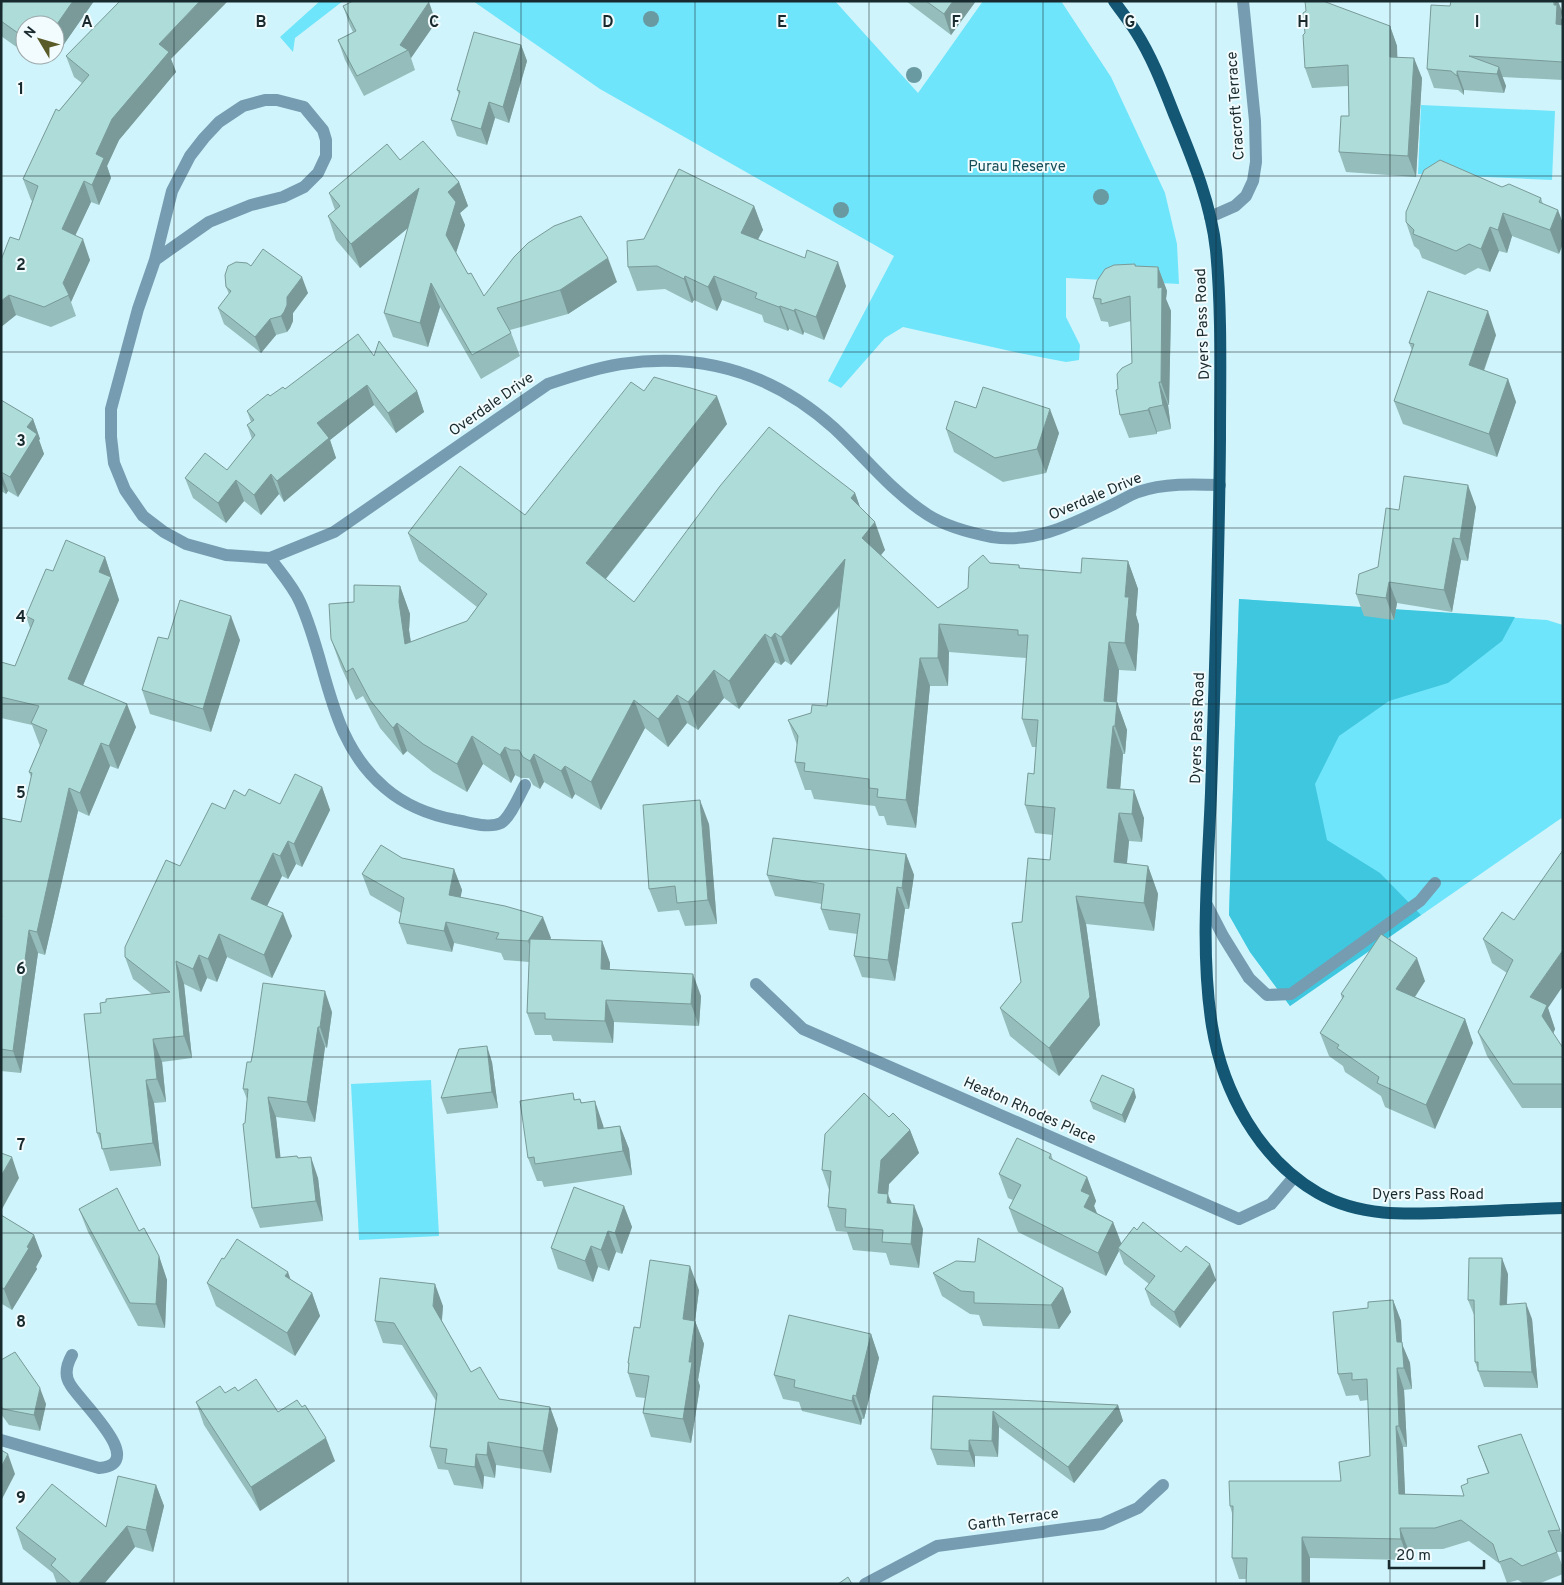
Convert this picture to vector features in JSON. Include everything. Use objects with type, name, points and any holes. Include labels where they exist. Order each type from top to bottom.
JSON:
[{"type":"main road","name":"Dyers Pass Road","points":[[1114,1],[1138,34],[1164,88],[1192,159],[1210,217],[1216,248],[1219,300],[1220,485],[1207,905],[1207,979],[1213,1029],[1226,1077],[1246,1120],[1268,1152],[1294,1177],[1320,1194],[1350,1207],[1381,1214],[1563,1208]]},
{"type":"street","name":"Cracroft Terrace","points":[[1210,217],[1235,206],[1246,196],[1253,181],[1256,162],[1255,121],[1244,1]]},
{"type":"street","name":"Overdale Drive","points":[[155,260],[209,222],[246,206],[283,198],[304,187],[318,173],[326,156],[324,130],[304,107],[285,100],[265,100],[244,106],[219,122],[190,156],[172,191],[155,260],[138,309],[111,408],[111,437],[114,463],[125,490],[143,516],[164,532],[186,544],[226,556],[270,558],[334,532],[548,384],[585,372],[620,364],[659,360],[699,362],[740,371],[778,388],[809,408],[834,428],[893,488],[929,515],[955,528],[993,537],[1013,538],[1042,535],[1070,525],[1138,492],[1169,486],[1220,485]]},
{"type":"street","points":[[270,558],[299,600],[325,675],[336,716],[348,744],[360,764],[375,780],[391,794],[423,812],[492,825],[502,822],[508,816],[525,785]]},
{"type":"street","points":[[1207,905],[1222,936],[1249,978],[1267,995],[1291,994],[1420,901],[1435,883]]},
{"type":"street","name":"Heaton Rhodes Place","points":[[756,984],[803,1029],[1240,1219],[1271,1204],[1294,1177]]},
{"type":"street","points":[[1,1440],[99,1468],[110,1467],[114,1464],[117,1457],[117,1448],[111,1435],[68,1383],[67,1364],[72,1355]]},
{"type":"street","name":"Garth Terrace","points":[[865,1584],[937,1546],[1102,1524],[1138,1508],[1163,1485]]},
{"type":"green space","points":[[320,1],[343,1],[295,38],[293,52],[280,37]]},
{"type":"green space","name":"Purau Reserve","points":[[473,1],[835,1],[918,93],[983,1],[1061,1],[1111,77],[1165,193],[1177,244],[1179,284],[1066,278],[1066,317],[1080,345],[1079,360],[1066,362],[903,327],[885,338],[841,388],[828,381],[894,256],[600,89]]},
{"type":"green space","points":[[1421,105],[1555,111],[1552,180],[1418,174]]},
{"type":"green space","points":[[1239,599],[1547,620],[1563,625],[1563,817],[1290,1006],[1250,952],[1229,915]]},
{"type":"green space","points":[[431,1080],[439,1236],[359,1240],[351,1084]]},
{"type":"shaded area","points":[[1239,599],[1515,617],[1502,641],[1448,683],[1389,701],[1339,736],[1315,784],[1327,840],[1380,873],[1421,915],[1290,1006],[1250,952],[1229,915]]},
{"type":"building","points":[[2,1],[73,1],[63,15],[15,15],[15,31],[1,21]]},
{"type":"building","points":[[120,1],[200,1],[159,44],[169,52],[112,119],[96,154],[104,158],[92,185],[84,181],[62,229],[83,239],[63,283],[69,295],[44,307],[9,295],[1,301],[1,260],[10,237],[19,240],[38,186],[23,179],[56,109],[59,111],[89,75],[66,56]]},
{"type":"building","points":[[353,1],[429,2],[400,45],[408,50],[357,76],[338,40],[356,31],[343,6]]},
{"type":"building","points":[[926,1],[953,1],[944,14]]},
{"type":"building","points":[[1305,1],[1323,1],[1390,26],[1390,57],[1414,58],[1408,156],[1339,152],[1341,116],[1349,116],[1348,65],[1305,68],[1303,13],[1306,11]]},
{"type":"building","points":[[1451,1],[1554,1],[1554,5],[1557,5],[1556,24],[1563,25],[1563,62],[1469,56],[1499,67],[1497,74],[1457,71],[1457,76],[1451,71],[1427,69],[1431,5],[1450,6]]},
{"type":"building","points":[[474,32],[521,45],[503,107],[489,102],[481,129],[451,120],[460,91],[457,90]]},
{"type":"building","points":[[423,141],[459,182],[448,192],[456,202],[446,235],[468,274],[471,273],[484,296],[514,257],[528,243],[554,226],[581,216],[608,258],[560,290],[497,308],[511,333],[472,355],[431,283],[420,323],[384,313],[419,188],[351,244],[328,216],[340,206],[329,193],[387,144],[400,160]]},
{"type":"building","points":[[1440,160],[1502,187],[1509,184],[1541,198],[1539,202],[1558,210],[1550,230],[1503,213],[1498,230],[1490,227],[1481,249],[1469,244],[1456,251],[1413,234],[1414,230],[1406,222],[1406,212],[1424,170]]},
{"type":"building","points":[[679,169],[754,206],[741,233],[805,258],[807,250],[838,262],[816,317],[755,298],[757,293],[714,276],[708,287],[685,276],[684,279],[657,266],[628,267],[627,241],[644,239]]},
{"type":"building","points":[[263,249],[302,277],[287,297],[287,305],[281,316],[270,319],[255,337],[218,308],[231,291],[226,287],[225,275],[228,266],[236,262],[247,263],[251,266]]},
{"type":"building","points":[[1135,264],[1135,266],[1158,267],[1158,288],[1162,287],[1161,382],[1159,382],[1163,405],[1120,415],[1116,390],[1118,389],[1117,374],[1122,368],[1132,363],[1130,296],[1101,304],[1101,299],[1093,298],[1097,281],[1105,269],[1114,265]]},
{"type":"building","points":[[1428,291],[1488,311],[1469,365],[1508,379],[1489,434],[1394,401],[1414,344],[1409,343]]},
{"type":"building","points":[[358,334],[374,356],[379,341],[417,391],[388,413],[367,385],[317,423],[329,438],[277,481],[271,474],[254,495],[236,480],[218,503],[185,478],[205,453],[227,470],[255,435],[247,425],[254,420],[247,411],[268,394],[270,396],[283,387],[285,389]]},
{"type":"building","points":[[654,377],[717,396],[586,563],[634,602],[720,486],[769,427],[855,493],[851,498],[875,522],[862,538],[938,608],[968,588],[969,567],[983,555],[990,563],[1019,565],[1019,568],[1081,573],[1082,558],[1128,561],[1125,597],[1129,597],[1125,643],[1109,642],[1104,701],[1117,702],[1107,788],[1134,790],[1132,814],[1119,813],[1114,862],[1148,866],[1144,903],[1076,896],[1090,997],[1049,1048],[1000,1008],[1021,982],[1012,923],[1022,922],[1028,858],[1050,860],[1055,808],[1025,805],[1028,773],[1034,774],[1038,720],[1022,719],[1028,635],[1018,635],[1018,630],[939,624],[938,658],[920,658],[906,800],[877,797],[878,789],[869,788],[869,779],[804,771],[805,763],[795,762],[798,736],[788,720],[811,713],[812,705],[827,706],[845,559],[781,637],[775,633],[771,638],[765,634],[729,681],[714,670],[688,702],[677,695],[658,719],[634,700],[591,782],[565,766],[561,771],[534,754],[530,761],[523,757],[519,750],[511,750],[505,747],[500,755],[472,736],[457,764],[423,744],[397,723],[393,728],[370,700],[353,668],[346,672],[331,639],[329,604],[354,602],[354,585],[400,586],[399,602],[405,644],[467,621],[487,594],[408,533],[460,466],[525,515],[631,382],[644,391]]},
{"type":"building","points":[[983,387],[1050,409],[1037,449],[995,458],[946,429],[955,401],[976,408]]},
{"type":"building","points":[[1,400],[33,419],[27,427],[37,434],[10,477],[1,472]]},
{"type":"building","points":[[1404,476],[1468,485],[1460,539],[1453,538],[1444,590],[1389,582],[1386,598],[1356,594],[1359,574],[1378,567],[1386,508],[1399,510]]},
{"type":"building","points":[[66,540],[105,557],[99,572],[111,577],[68,679],[127,704],[109,746],[101,743],[80,793],[69,788],[37,932],[29,930],[13,1051],[1,1049],[1,818],[21,822],[32,773],[29,772],[47,730],[31,723],[39,706],[1,697],[1,662],[15,666],[34,620],[26,616],[46,569],[53,571]]},
{"type":"building","points":[[180,600],[231,616],[203,709],[142,690],[158,637],[168,639]]},
{"type":"building","points":[[295,774],[322,787],[294,844],[288,841],[280,856],[273,853],[251,899],[283,913],[264,955],[219,934],[208,959],[199,955],[193,969],[176,961],[184,1036],[153,1039],[157,1079],[146,1080],[153,1143],[102,1149],[100,1133],[97,1133],[84,1014],[101,1013],[100,1003],[106,1002],[106,999],[170,992],[125,957],[125,947],[166,860],[180,866],[212,803],[225,809],[234,790],[245,796],[249,789],[280,804]]},
{"type":"building","points":[[700,800],[708,900],[677,903],[675,886],[649,889],[643,805]]},
{"type":"building","points":[[773,838],[906,854],[902,888],[897,887],[888,960],[854,956],[860,914],[821,909],[824,884],[767,875]]},
{"type":"building","points":[[381,845],[402,858],[454,869],[449,895],[505,906],[543,917],[528,941],[496,939],[499,933],[446,922],[444,931],[399,923],[404,898],[362,874]]},
{"type":"building","points":[[1563,850],[1563,950],[1530,997],[1547,1005],[1542,1016],[1563,1048],[1563,1084],[1513,1084],[1478,1032],[1513,960],[1483,939],[1502,912],[1514,920]]},
{"type":"building","points":[[1381,934],[1417,958],[1396,989],[1465,1019],[1426,1105],[1377,1083],[1379,1077],[1337,1048],[1339,1045],[1320,1033],[1344,996],[1341,994]]},
{"type":"building","points":[[530,939],[602,941],[601,969],[693,974],[691,1004],[606,1000],[605,1021],[545,1019],[545,1013],[527,1013]]},
{"type":"building","points":[[263,983],[325,991],[307,1102],[268,1097],[276,1158],[311,1157],[316,1201],[252,1208],[243,1124],[245,1123],[248,1089],[243,1089],[247,1062],[251,1062],[253,1052]]},
{"type":"building","points":[[487,1046],[492,1092],[441,1098],[459,1049]]},
{"type":"building","points":[[1102,1075],[1134,1089],[1122,1115],[1090,1101]]},
{"type":"building","points":[[573,1093],[574,1100],[580,1099],[581,1103],[595,1101],[598,1129],[620,1126],[623,1151],[535,1164],[534,1157],[528,1158],[520,1101]]},
{"type":"building","points":[[864,1093],[889,1117],[893,1113],[910,1130],[881,1160],[878,1193],[888,1194],[887,1203],[914,1205],[911,1244],[882,1242],[883,1230],[845,1227],[846,1209],[828,1207],[831,1171],[822,1170],[825,1134]]},
{"type":"building","points":[[1017,1138],[1051,1154],[1049,1158],[1087,1177],[1081,1191],[1090,1195],[1084,1207],[1113,1222],[1098,1253],[1009,1208],[1021,1185],[999,1174]]},
{"type":"building","points":[[1,1153],[12,1157],[1,1176]]},
{"type":"building","points":[[574,1187],[624,1206],[615,1233],[608,1231],[601,1250],[591,1246],[585,1261],[551,1248]]},
{"type":"building","points":[[117,1188],[139,1231],[144,1228],[159,1256],[156,1304],[130,1303],[79,1209]]},
{"type":"building","points":[[1,1215],[34,1235],[27,1247],[29,1248],[4,1289],[1,1287]]},
{"type":"building","points":[[1143,1222],[1181,1252],[1186,1246],[1210,1264],[1174,1312],[1145,1289],[1155,1276],[1118,1248],[1134,1227],[1137,1230]]},
{"type":"building","points":[[978,1238],[1063,1288],[1051,1305],[974,1303],[974,1292],[961,1291],[933,1273],[956,1261],[975,1262]]},
{"type":"building","points":[[237,1239],[288,1272],[285,1276],[312,1293],[287,1333],[207,1283],[222,1258],[224,1259]]},
{"type":"building","points":[[1469,1258],[1502,1258],[1500,1305],[1526,1303],[1532,1372],[1478,1371],[1478,1362],[1475,1362],[1474,1300],[1468,1300]]},
{"type":"building","points":[[650,1260],[690,1266],[683,1319],[695,1321],[689,1362],[692,1362],[683,1419],[643,1413],[649,1376],[628,1373],[634,1327],[640,1328]]},
{"type":"building","points":[[380,1278],[435,1284],[433,1306],[471,1372],[480,1367],[499,1399],[550,1407],[543,1451],[488,1442],[487,1455],[476,1454],[475,1467],[445,1463],[447,1449],[430,1447],[437,1394],[394,1323],[375,1321]]},
{"type":"building","points":[[1393,1300],[1397,1342],[1402,1342],[1404,1368],[1397,1368],[1399,1426],[1396,1426],[1399,1494],[1464,1496],[1461,1486],[1468,1483],[1467,1479],[1489,1473],[1478,1446],[1521,1434],[1560,1530],[1548,1531],[1557,1552],[1522,1566],[1511,1558],[1499,1562],[1493,1544],[1461,1520],[1435,1528],[1400,1528],[1401,1539],[1302,1537],[1302,1584],[1246,1584],[1247,1558],[1232,1558],[1233,1506],[1230,1506],[1229,1481],[1341,1481],[1339,1462],[1370,1456],[1367,1379],[1352,1380],[1352,1373],[1338,1374],[1333,1312],[1368,1308],[1368,1302]]},
{"type":"building","points":[[789,1315],[871,1334],[856,1396],[853,1395],[852,1401],[794,1387],[795,1380],[774,1375]]},
{"type":"building","points":[[15,1352],[40,1388],[34,1415],[3,1409],[1,1406],[1,1360]]},
{"type":"building","points":[[256,1379],[278,1412],[297,1400],[302,1407],[305,1405],[326,1438],[251,1487],[196,1402],[220,1386],[225,1393],[235,1387],[238,1391]]},
{"type":"building","points":[[933,1396],[1118,1405],[1068,1467],[993,1411],[992,1441],[969,1440],[969,1451],[931,1449]]},
{"type":"building","points":[[1,1450],[8,1454],[1,1467]]},
{"type":"building","points":[[118,1476],[156,1485],[146,1530],[127,1526],[78,1584],[72,1584],[51,1565],[56,1559],[16,1528],[52,1484],[106,1527]]},
{"type":"building","points":[[848,1577],[852,1584],[838,1584]]}]
